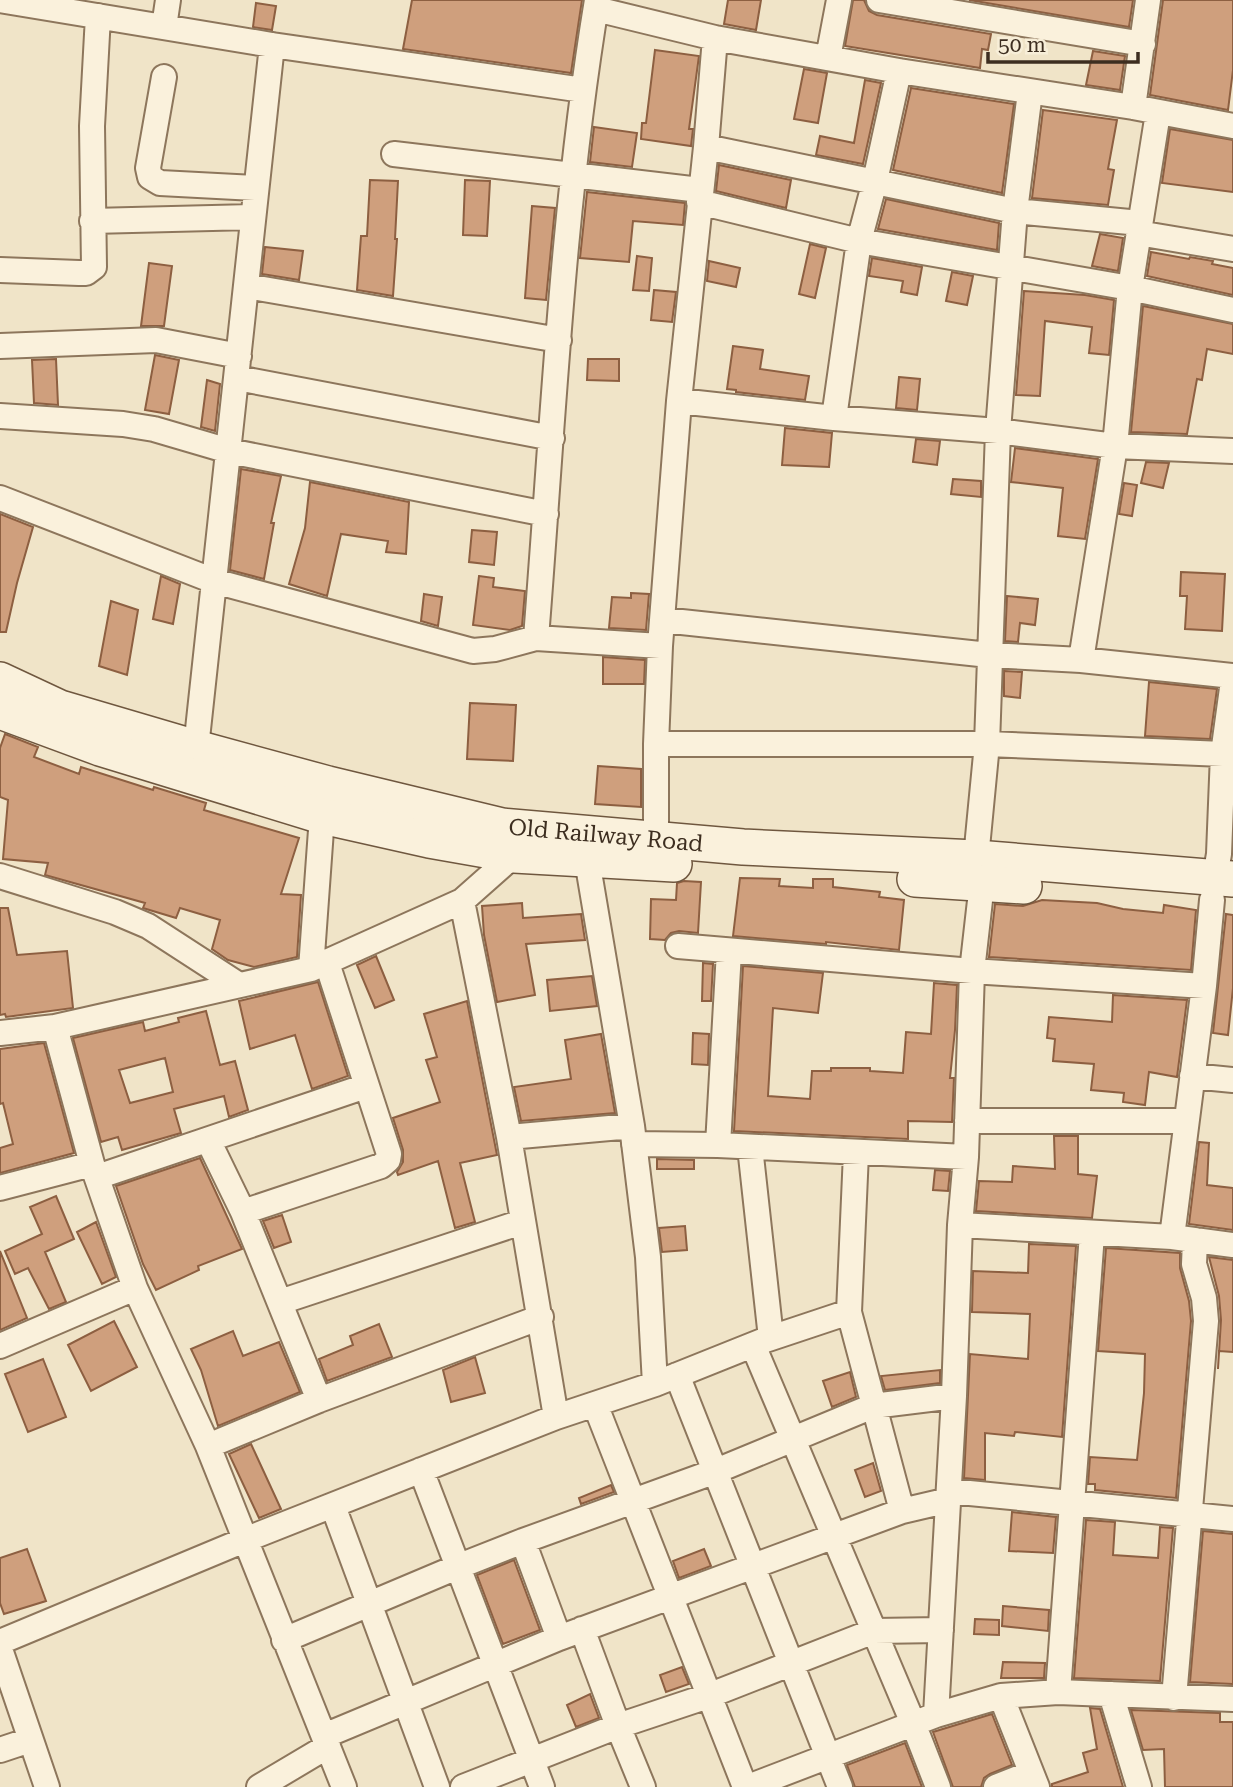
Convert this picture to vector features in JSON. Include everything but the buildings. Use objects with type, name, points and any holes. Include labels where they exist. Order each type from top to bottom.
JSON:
[{"type":"main road","name":"Old Railway Road","points":[[0,680],[60,708],[328,784],[502,826],[656,852]]},
{"type":"main road","name":"Old Railway Road","points":[[0,711],[100,748],[321,816],[429,840],[514,855],[587,860],[656,852],[743,847],[979,871],[1224,877]]},
{"type":"street","points":[[0,0],[272,45],[583,90]]},
{"type":"street","points":[[164,27],[168,0]]},
{"type":"street","points":[[828,58],[839,0]]},
{"type":"street","points":[[879,0],[1143,44]]},
{"type":"street","points":[[1133,107],[1148,0]]},
{"type":"street","points":[[536,638],[572,176],[596,5],[715,38],[1233,126]]},
{"type":"street","points":[[0,270],[79,273],[91,271],[94,267],[92,126],[98,16]]},
{"type":"street","points":[[656,852],[660,646],[679,401],[715,38]]},
{"type":"street","points":[[197,748],[272,45]]},
{"type":"street","points":[[834,418],[859,241],[899,71]]},
{"type":"street","points":[[164,77],[148,168],[150,177],[160,183],[255,188]]},
{"type":"street","points":[[925,1719],[941,1630],[960,1225],[966,1157],[972,971],[987,744],[998,431],[1015,211],[1030,92]]},
{"type":"street","points":[[1080,660],[1115,446],[1130,288],[1158,113]]},
{"type":"street","points":[[706,147],[1015,211],[1139,228],[1233,248]]},
{"type":"street","points":[[394,154],[572,176],[700,196],[859,241],[1130,288],[1233,310]]},
{"type":"street","points":[[92,221],[253,217]]},
{"type":"street","points":[[246,286],[559,340]]},
{"type":"street","points":[[0,346],[156,340],[238,367],[552,438]]},
{"type":"street","points":[[679,401],[834,418],[998,431],[1115,446],[1233,451]]},
{"type":"street","points":[[0,416],[123,424],[154,429],[229,451],[546,514]]},
{"type":"street","points":[[0,498],[214,581],[473,651],[495,649],[536,638],[660,646]]},
{"type":"street","points":[[663,620],[989,655],[1080,660],[1233,676]]},
{"type":"street","points":[[1174,1698],[1206,1321],[1204,1298],[1183,1239],[1186,1121],[1204,986],[1224,877],[1223,754],[1233,681]]},
{"type":"street","points":[[656,744],[987,744],[1223,754]]},
{"type":"street","points":[[243,1212],[384,1165],[389,1154],[366,1086],[319,966],[321,816]]},
{"type":"street","points":[[0,1033],[55,1027],[319,966],[462,901],[514,855]]},
{"type":"street","points":[[587,860],[633,1135],[666,1380],[716,1471],[840,1787]]},
{"type":"street","points":[[0,876],[116,912],[148,926],[239,985]]},
{"type":"street","points":[[462,901],[509,1137],[556,1417]]},
{"type":"street","points":[[678,946],[972,971],[1204,986]]},
{"type":"street","points":[[718,1145],[729,951]]},
{"type":"street","points":[[55,1027],[94,1171],[135,1288],[208,1446],[247,1539],[284,1640],[344,1787]]},
{"type":"street","points":[[1192,1076],[1233,1080]]},
{"type":"street","points":[[0,1188],[94,1171],[208,1140],[366,1086]]},
{"type":"street","points":[[967,1121],[1186,1121]]},
{"type":"street","points":[[509,1137],[633,1135],[718,1145],[966,1157]]},
{"type":"street","points":[[208,1140],[243,1212],[319,1400]]},
{"type":"street","points":[[750,1147],[762,1342],[794,1439],[874,1632],[925,1719],[938,1787]]},
{"type":"street","points":[[856,1153],[849,1312],[902,1511]]},
{"type":"street","points":[[280,1302],[523,1222]]},
{"type":"street","points":[[960,1225],[1183,1239],[1233,1245]]},
{"type":"street","points":[[1058,1692],[1092,1234]]},
{"type":"street","points":[[0,1346],[135,1288]]},
{"type":"street","points":[[0,1642],[247,1539],[556,1417],[666,1380],[762,1342],[849,1312]]},
{"type":"street","points":[[208,1446],[319,1400],[541,1318]]},
{"type":"street","points":[[284,1640],[457,1567],[716,1471],[873,1406],[954,1396]]},
{"type":"street","points":[[595,1404],[746,1787],[925,1719],[1001,1696],[1058,1692],[1233,1699]]},
{"type":"street","points":[[421,1470],[542,1787]]},
{"type":"street","points":[[259,1787],[326,1741],[406,1702],[495,1664],[582,1629],[949,1495],[1072,1502],[1233,1519]]},
{"type":"street","points":[[333,1506],[437,1787]]},
{"type":"street","points":[[523,1541],[559,1638]]},
{"type":"street","points":[[582,1629],[643,1787]]},
{"type":"street","points":[[464,1787],[618,1726],[708,1696],[874,1632],[941,1630]]},
{"type":"street","points":[[0,1649],[47,1787]]},
{"type":"street","points":[[1111,1694],[1139,1787]]},
{"type":"street","points":[[996,1787],[1034,1780],[1001,1696]]},
{"type":"street","points":[[0,1750],[30,1740]]}]
